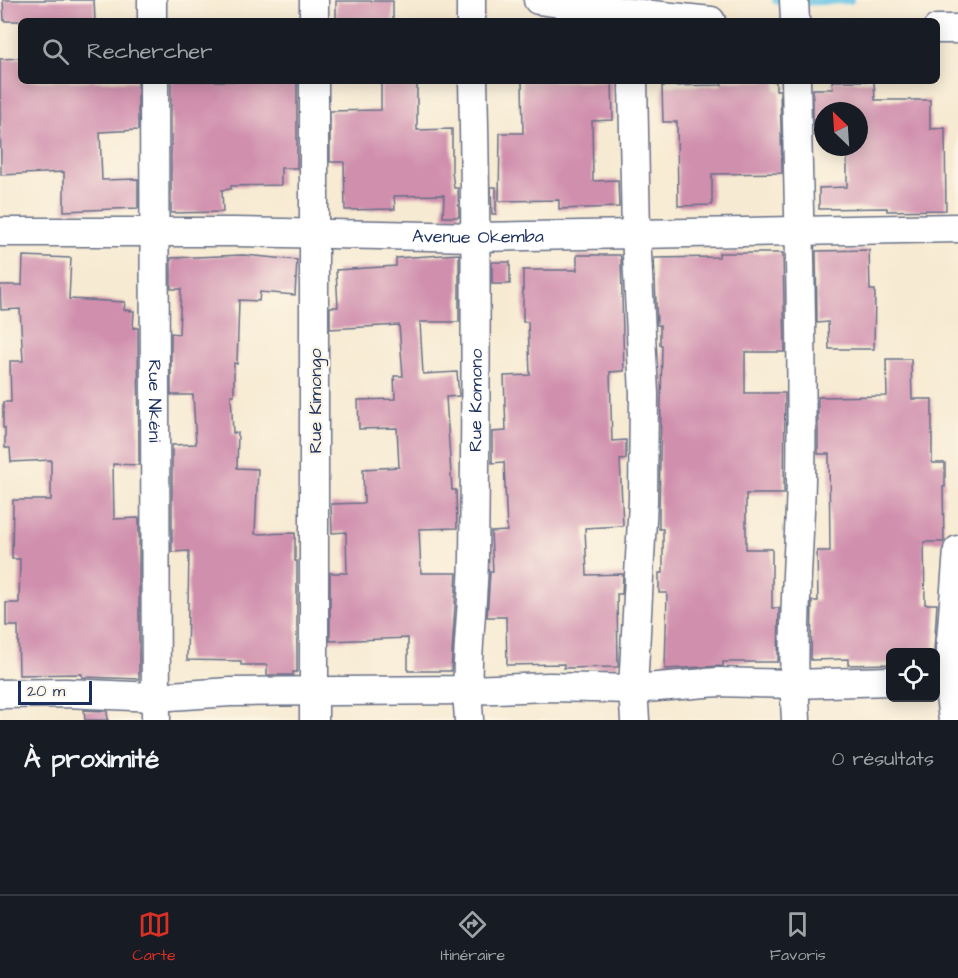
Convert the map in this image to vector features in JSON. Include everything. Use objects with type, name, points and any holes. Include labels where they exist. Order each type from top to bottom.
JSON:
[{"type":"street","points":[[152,0],[152,18]]},
{"type":"street","points":[[314,0],[314,18]]},
{"type":"street","points":[[471,0],[471,18]]},
{"type":"street","points":[[538,0],[685,18]]},
{"type":"street","points":[[794,0],[795,18]]},
{"type":"street","points":[[940,29],[958,29]]},
{"type":"street","name":"Rue Nkéni","points":[[154,84],[155,709]]},
{"type":"street","name":"Rue Kimongo","points":[[314,84],[314,720]]},
{"type":"street","name":"Rue Komono","points":[[469,720],[466,690],[474,560],[477,237],[473,84]]},
{"type":"street","points":[[633,84],[636,234],[644,394],[644,501],[633,689],[635,720]]},
{"type":"street","points":[[796,84],[801,480],[794,684],[796,720]]},
{"type":"street","name":"Avenue Okemba","points":[[0,232],[477,237],[958,228]]},
{"type":"street","points":[[953,720],[947,680],[958,550]]},
{"type":"street","points":[[0,694],[66,693],[155,709],[230,692],[549,687],[633,689],[718,682],[794,684],[886,681]]},
{"type":"building","points":[[3,0],[94,0],[95,18],[18,18],[18,21],[4,21]]},
{"type":"building","points":[[336,1],[393,1],[393,18],[336,18]]},
{"type":"building","points":[[18,58],[18,84],[138,84],[138,130],[100,132],[102,180],[138,179],[138,208],[64,211],[64,172],[1,175],[0,59]]},
{"type":"building","points":[[171,84],[297,84],[297,168],[281,168],[281,185],[231,186],[231,189],[222,190],[223,212],[171,213]]},
{"type":"building","points":[[381,84],[417,84],[417,130],[452,129],[452,171],[454,188],[458,188],[459,217],[443,217],[444,195],[394,196],[395,209],[345,210],[344,162],[330,162],[330,111],[381,110]]},
{"type":"building","points":[[522,84],[612,84],[613,120],[592,121],[593,181],[618,180],[619,207],[559,209],[559,200],[499,201],[500,133],[523,133]]},
{"type":"building","points":[[776,84],[776,90],[780,90],[782,173],[712,174],[712,205],[678,206],[677,122],[663,122],[662,86]]},
{"type":"building","points":[[832,84],[874,84],[875,100],[930,100],[930,129],[945,128],[946,210],[819,209],[819,188],[847,187],[847,156],[868,156],[868,102],[814,102],[813,124],[813,89],[833,89]]},
{"type":"building","points":[[491,187],[496,187],[496,214],[492,214]]},
{"type":"building","points":[[869,250],[870,290],[875,290],[874,349],[829,349],[828,322],[817,323],[816,251]]},
{"type":"building","points":[[719,253],[783,253],[785,352],[745,352],[745,393],[785,393],[784,494],[746,494],[746,549],[772,549],[772,608],[779,608],[778,662],[723,662],[723,666],[665,669],[667,593],[659,593],[659,573],[663,573],[663,529],[659,529],[662,345],[660,345],[660,325],[657,325],[654,258],[719,257]]},
{"type":"building","points":[[459,254],[459,322],[420,322],[423,374],[457,372],[459,396],[446,397],[452,490],[456,490],[457,528],[419,529],[421,573],[457,573],[451,671],[408,671],[408,638],[330,641],[330,573],[347,573],[346,532],[332,533],[331,504],[364,503],[363,469],[399,467],[397,428],[359,429],[358,400],[395,399],[394,376],[403,376],[399,325],[330,329],[330,307],[338,307],[336,270],[396,266],[396,258]]},
{"type":"building","points":[[243,255],[297,260],[295,295],[260,292],[259,301],[239,300],[237,364],[234,363],[234,395],[231,395],[233,433],[238,433],[237,468],[258,469],[255,534],[295,533],[297,672],[293,672],[293,675],[267,675],[267,665],[241,665],[241,661],[187,660],[189,551],[172,552],[172,445],[196,444],[193,395],[171,395],[171,333],[179,334],[181,289],[171,289],[171,258]]},
{"type":"building","points":[[577,255],[620,255],[621,259],[624,371],[610,372],[612,441],[626,440],[626,459],[620,460],[623,526],[585,528],[587,575],[623,574],[622,594],[617,594],[618,667],[564,668],[564,664],[507,665],[506,617],[487,617],[490,572],[493,572],[491,532],[507,531],[504,462],[492,463],[492,432],[506,431],[504,376],[530,375],[528,322],[523,322],[523,270],[577,270]]},
{"type":"building","points":[[23,256],[71,258],[69,299],[125,302],[124,310],[134,311],[133,328],[138,328],[139,465],[113,464],[114,519],[139,518],[139,679],[82,677],[82,674],[19,675],[18,626],[6,626],[6,603],[19,603],[20,559],[12,559],[13,500],[51,500],[51,460],[11,462],[10,448],[5,448],[3,402],[11,402],[10,361],[23,361],[20,309],[1,310],[0,285],[22,285]]},
{"type":"building","points":[[492,262],[510,262],[510,284],[492,284]]},
{"type":"building","points":[[886,359],[911,359],[912,399],[932,399],[932,463],[945,463],[944,542],[924,542],[925,604],[937,604],[934,648],[886,648],[886,664],[848,665],[848,659],[811,660],[812,601],[818,601],[817,551],[830,551],[829,454],[818,454],[818,397],[887,396]]},
{"type":"building","points":[[84,710],[107,711],[108,720],[85,720]]},
{"type":"waterway","points":[[776,0],[794,2],[850,0]]}]
